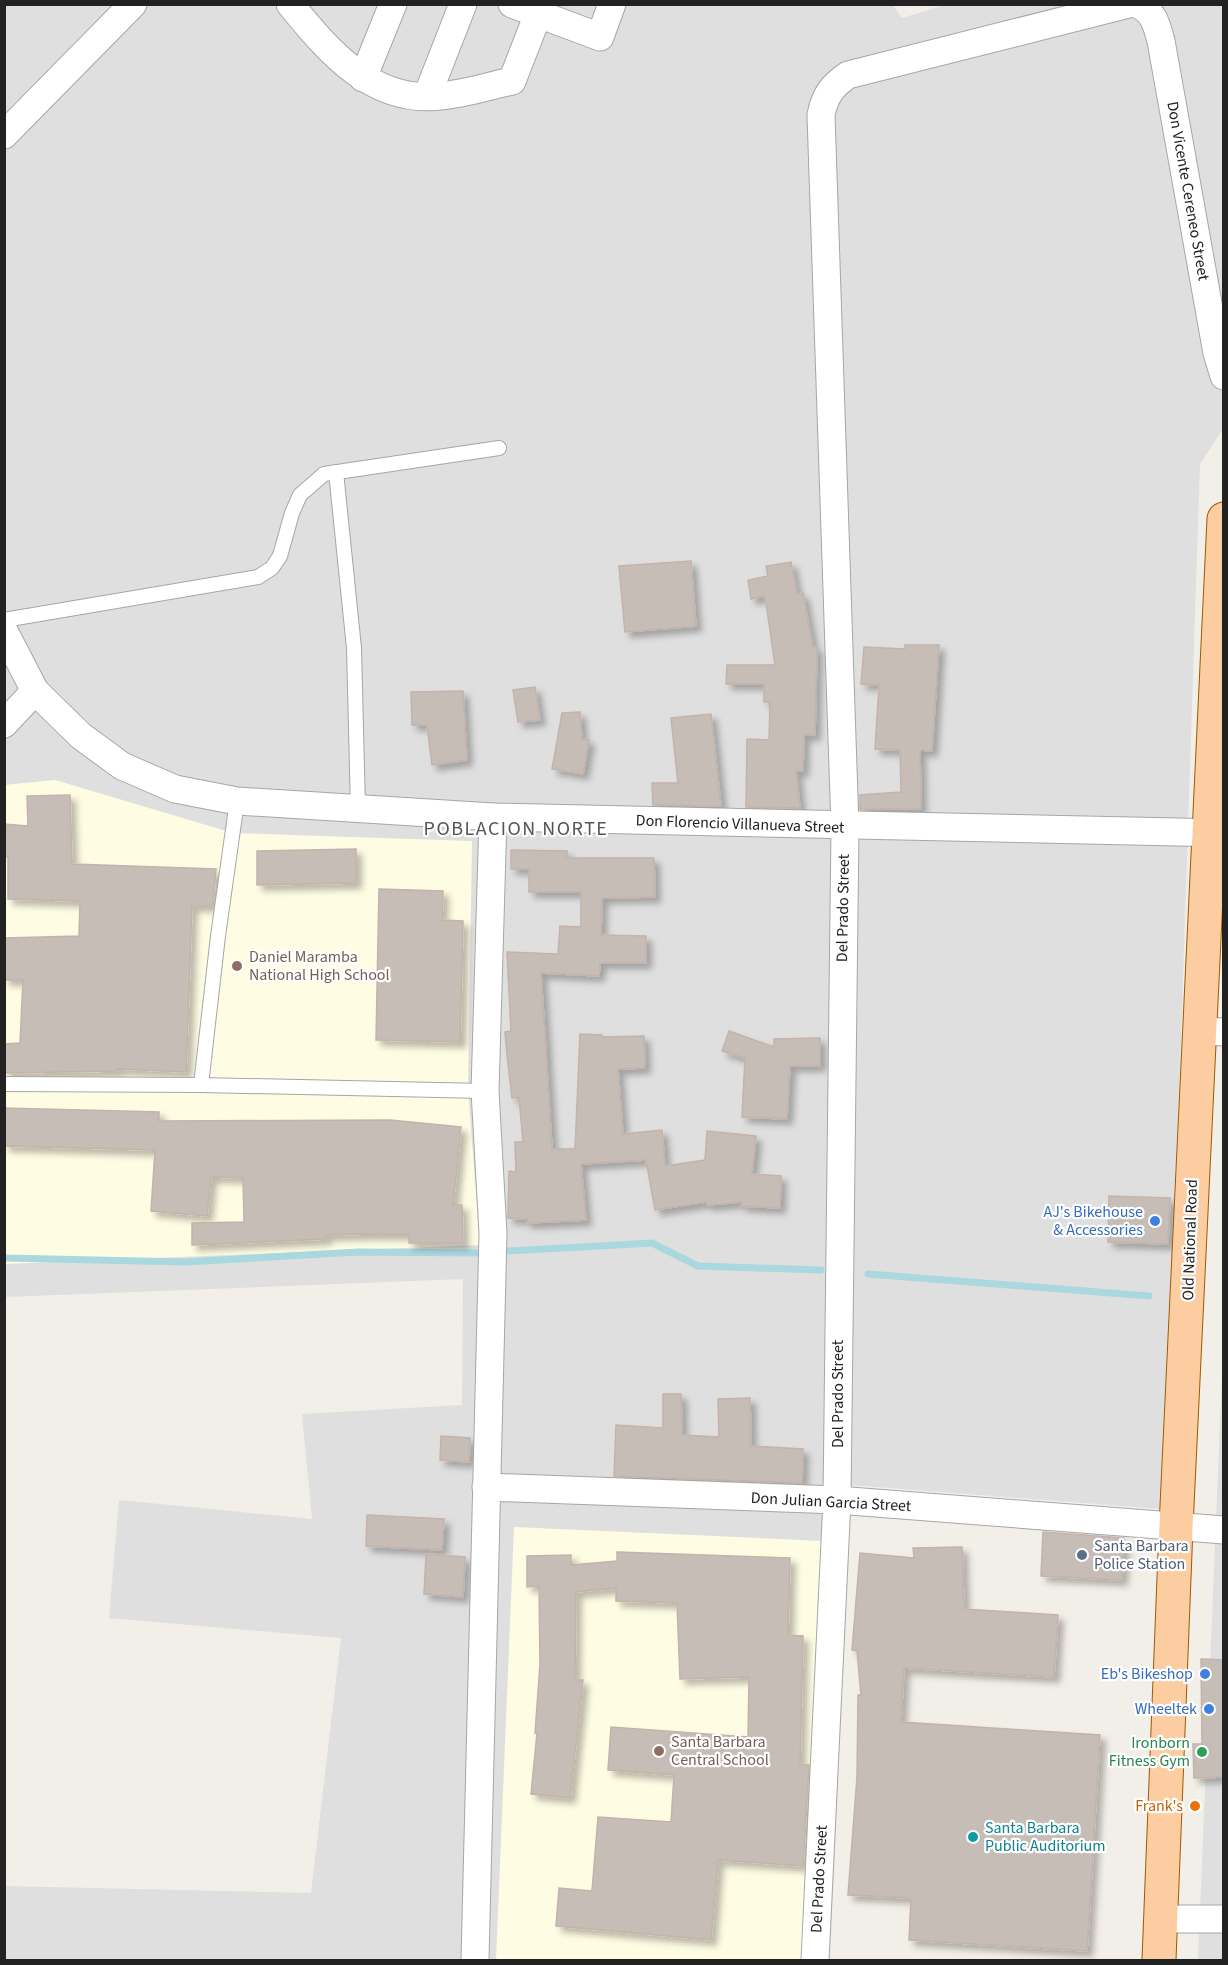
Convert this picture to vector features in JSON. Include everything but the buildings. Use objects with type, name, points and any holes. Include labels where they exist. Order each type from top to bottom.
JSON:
[{"type":"main road","name":"Old National Road","points":[[1159,1960],[1176,1527],[1211,1032],[1224,519]]},
{"type":"street","points":[[4,135],[133,4]]},
{"type":"street","points":[[363,78],[393,4]]},
{"type":"street","points":[[427,96],[463,4]]},
{"type":"street","points":[[512,4],[540,9],[600,38],[612,4]]},
{"type":"street","name":"Don Vicente Cereneo Street","points":[[1140,6],[1155,18],[1161,40],[1217,353],[1224,376]]},
{"type":"street","name":"Del Prado Street","points":[[816,1960],[837,1500],[844,827],[821,115],[824,99],[832,86],[848,75],[1140,6]]},
{"type":"street","points":[[303,10],[340,62],[363,78],[409,95],[440,97],[512,81],[540,9]]},
{"type":"street","name":"Don Florencio Villanueva Street","points":[[4,631],[35,691],[81,736],[122,766],[175,789],[237,801],[492,817],[844,827],[1216,833]]},
{"type":"street","points":[[4,724],[35,691]]},
{"type":"street","points":[[475,1960],[493,1233],[485,1091],[492,817]]},
{"type":"street","name":"Don Julian Garcia Street","points":[[486,1487],[837,1500],[1224,1530]]},
{"type":"street","points":[[1161,1919],[1224,1919]]},
{"type":"lane","points":[[4,620],[258,577],[272,568],[280,556],[292,513],[300,495],[324,474],[500,448]]},
{"type":"lane","points":[[336,472],[354,648],[358,809]]},
{"type":"lane","points":[[201,1085],[218,936],[237,801]]},
{"type":"lane","points":[[4,1084],[201,1085],[485,1091]]},
{"type":"shaded area","points":[[892,4],[902,18],[948,4],[1223,5],[1224,427],[1200,464],[1180,1069],[1161,1509],[851,1485],[830,1960],[5,1960],[5,1886],[311,1893],[341,1638],[109,1618],[119,1500],[312,1519],[302,1414],[462,1405],[463,1279],[5,1297],[5,5]]},
{"type":"shaded area","name":"Daniel Maramba National High School","points":[[55,780],[233,833],[472,841],[468,1090],[480,1245],[5,1264],[4,785]]},
{"type":"shaded area","points":[[1223,1351],[1224,1960],[1198,1960]]},
{"type":"shaded area","name":"Santa Barbara Central School","points":[[514,1527],[822,1541],[806,1960],[496,1960]]},
{"type":"waterway","points":[[508,1251],[652,1243],[698,1266],[821,1270]]},
{"type":"waterway","points":[[4,1258],[186,1262],[358,1252],[484,1253]]},
{"type":"waterway","points":[[868,1274],[1149,1296]]},
{"type":"place","name":"Daniel Maramba National High School","points":[[237,966]]},
{"type":"place","name":"AJ's Bikehouse & Accessories","points":[[1155,1221]]},
{"type":"place","name":"Santa Barbara Police Station","points":[[1082,1555]]},
{"type":"place","name":"Eb's Bikeshop","points":[[1205,1674]]},
{"type":"place","name":"Wheeltek","points":[[1209,1709]]},
{"type":"place","name":"Santa Barbara Central School","points":[[659,1751]]},
{"type":"place","name":"Ironborn Fitness Gym","points":[[1202,1752]]},
{"type":"place","name":"Frank's","points":[[1195,1806]]},
{"type":"place","name":"Santa Barbara Public Auditorium","points":[[973,1837]]},
{"type":"district","name":"POBLACION NORTE","points":[[516,829]]}]
